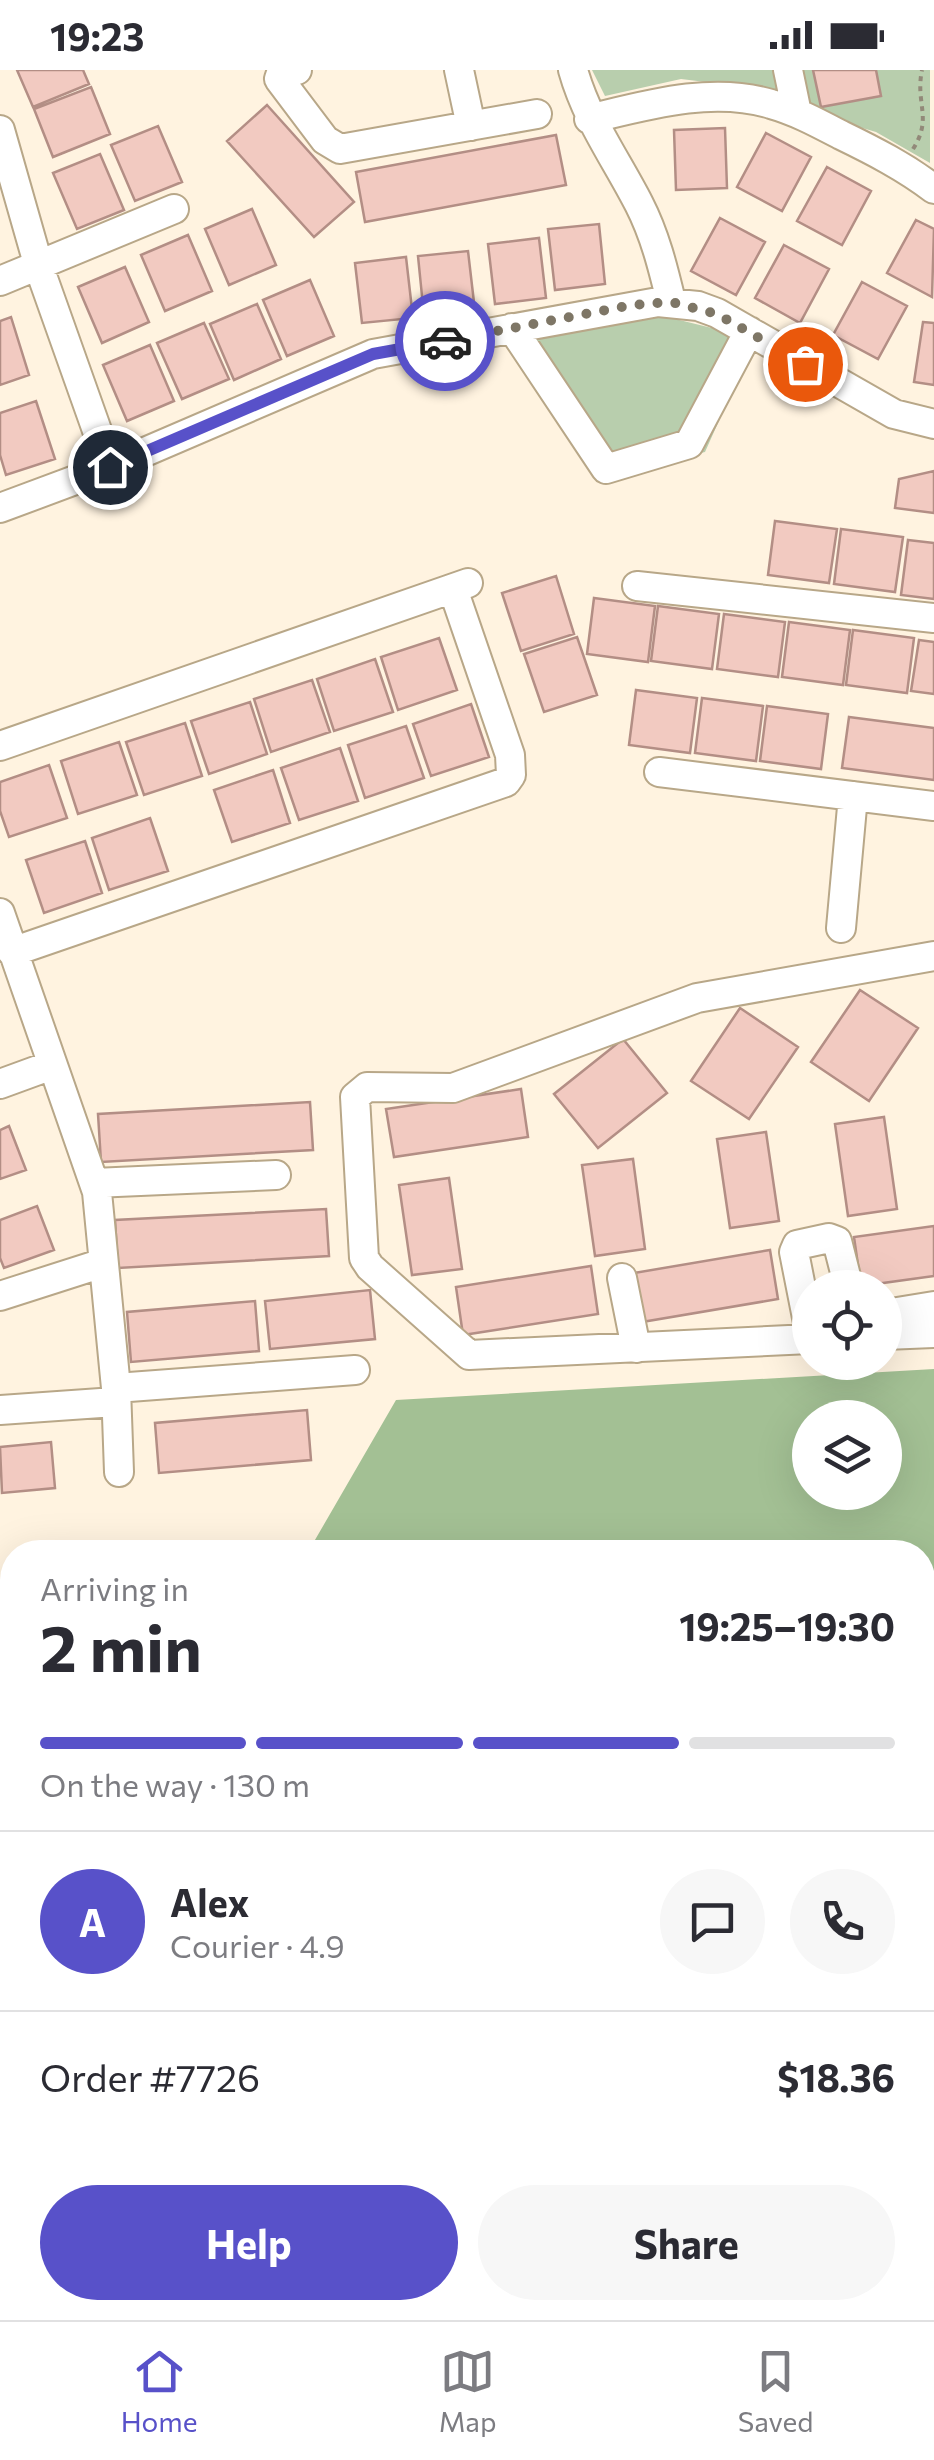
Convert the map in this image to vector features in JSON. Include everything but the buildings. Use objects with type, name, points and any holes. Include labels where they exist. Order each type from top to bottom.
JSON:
[{"type":"street","points":[[296,70],[282,70],[278,79],[331,146],[340,148],[537,114]]},
{"type":"street","points":[[459,70],[471,126]]},
{"type":"street","points":[[573,70],[589,120],[642,208],[659,252],[671,302]]},
{"type":"street","points":[[788,70],[797,113]]},
{"type":"street","points":[[589,120],[649,104],[694,98],[768,102],[903,166],[934,189]]},
{"type":"street","points":[[0,130],[39,266],[110,467]]},
{"type":"street","points":[[0,281],[174,208]]},
{"type":"street","points":[[0,508],[110,467],[373,354],[632,305],[671,302],[717,314],[894,414],[934,424]]},
{"type":"street","points":[[512,328],[606,469],[690,444],[749,331]]},
{"type":"street","points":[[0,746],[461,586],[510,755],[512,775],[506,782],[12,952]]},
{"type":"street","points":[[637,586],[934,618]]},
{"type":"street","points":[[660,772],[934,806]]},
{"type":"street","points":[[841,928],[853,796]]},
{"type":"street","points":[[0,912],[94,1182],[116,1395],[119,1472]]},
{"type":"street","points":[[792,1337],[473,1356],[370,1268],[362,1249],[354,1104],[357,1092],[367,1087],[452,1088],[697,998],[934,956]]},
{"type":"street","points":[[0,1084],[52,1064]]},
{"type":"street","points":[[94,1182],[276,1175]]},
{"type":"street","points":[[797,1270],[794,1252],[797,1244],[830,1238],[837,1240],[844,1270]]},
{"type":"street","points":[[0,1296],[103,1263]]},
{"type":"street","points":[[622,1278],[636,1348]]},
{"type":"street","points":[[902,1311],[934,1306]]},
{"type":"street","points":[[902,1334],[934,1333]]},
{"type":"street","points":[[0,1410],[356,1370]]},
{"type":"path","points":[[903,166],[921,136],[924,118],[917,92],[922,70]]},
{"type":"green space","points":[[592,70],[930,70],[930,163],[876,132],[798,109],[763,89],[681,79],[605,96]]},
{"type":"green space","points":[[655,314],[720,330],[751,349],[705,452],[599,478],[513,344],[549,333]]},
{"type":"green space","points":[[934,1369],[934,1540],[315,1540],[396,1400],[792,1377],[902,1380],[902,1371]]},
{"type":"way so far","points":[[445,341],[632,305],[671,302],[717,314],[805,364]]},
{"type":"route","points":[[110,467],[373,354],[445,341]]}]
